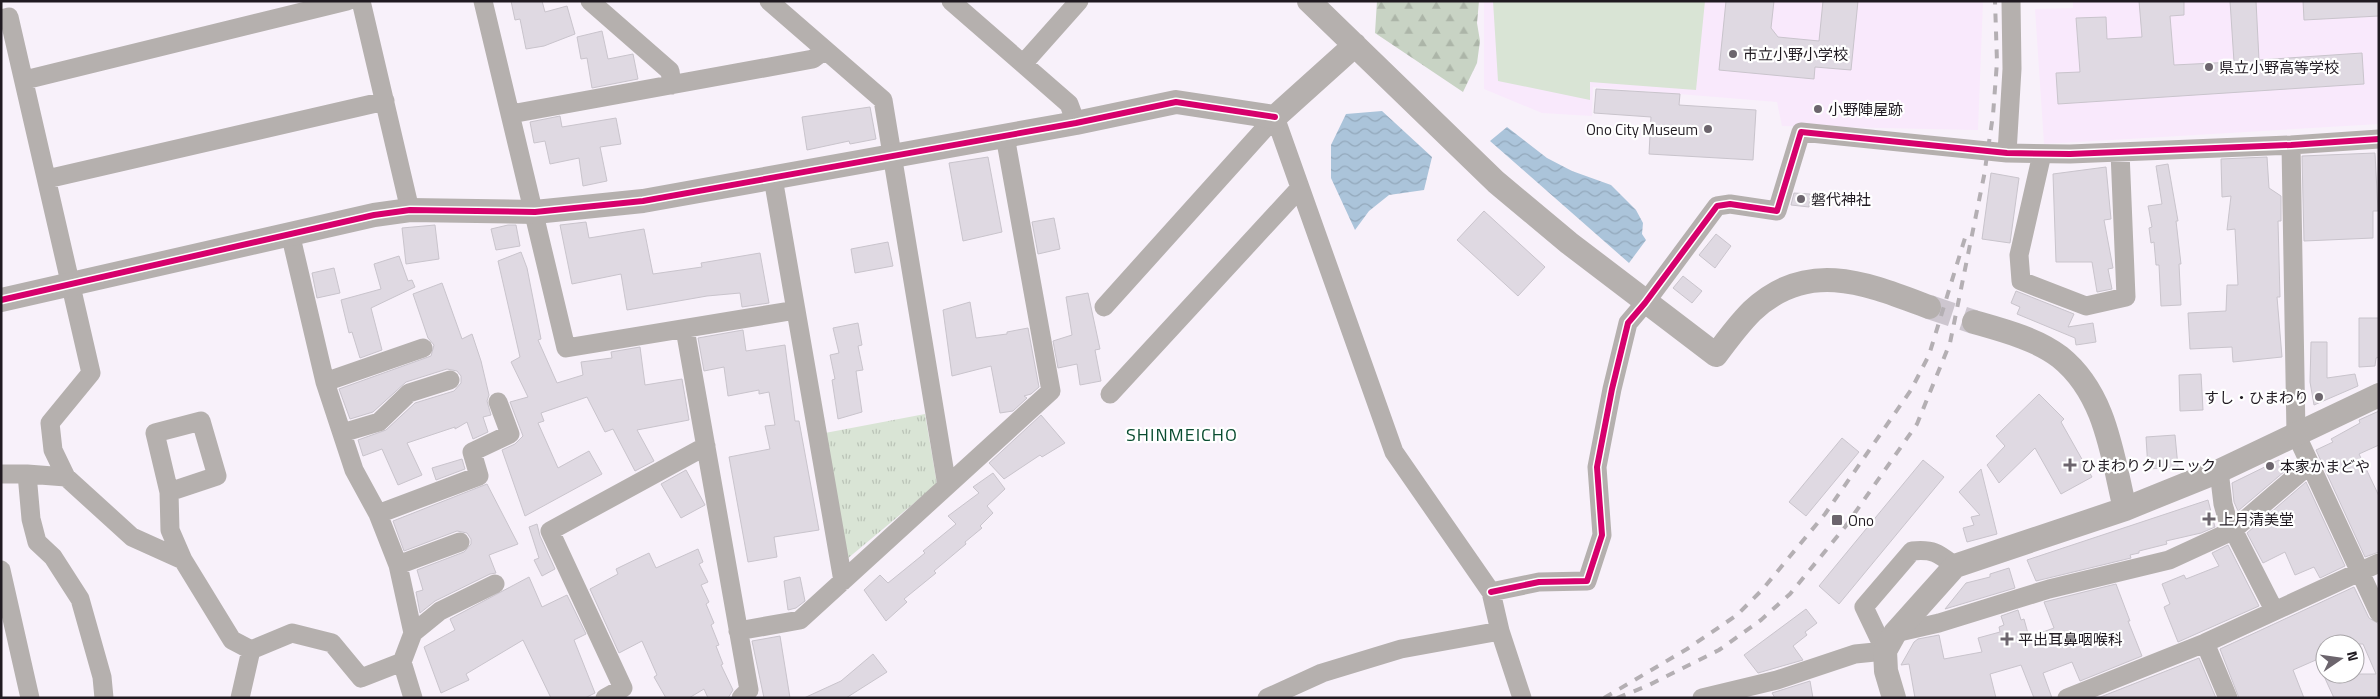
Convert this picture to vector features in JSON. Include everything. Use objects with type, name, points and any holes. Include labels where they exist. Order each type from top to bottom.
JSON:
[{"type":"street","points":[[25,80],[347,1]]},
{"type":"street","points":[[361,1],[410,210]]},
{"type":"street","points":[[483,1],[566,348],[796,310]]},
{"type":"street","points":[[590,1],[670,71],[672,85]]},
{"type":"street","points":[[769,1],[883,100],[947,486]]},
{"type":"street","points":[[951,1],[1069,104],[1076,123]]},
{"type":"street","points":[[1309,1],[1496,182],[1645,303],[1716,355],[1745,319],[1765,300],[1778,292],[1808,282],[1844,280],[1870,285],[1929,307]]},
{"type":"street","points":[[2007,154],[2012,69],[2011,1]]},
{"type":"street","points":[[1023,64],[1074,3]]},
{"type":"street","points":[[1,19],[9,17],[25,80],[91,374],[50,423],[53,450],[66,477],[132,537],[183,560]]},
{"type":"street","points":[[1104,307],[1275,117],[1355,45]]},
{"type":"street","points":[[511,114],[813,59],[825,50]]},
{"type":"street","points":[[47,179],[385,101]]},
{"type":"street","points":[[1,300],[374,215],[410,210],[535,212],[643,201],[1076,123],[1176,102],[1275,117]]},
{"type":"street","points":[[1275,117],[1394,452],[1491,592],[1500,631],[1522,698]]},
{"type":"street","points":[[1491,592],[1539,582],[1586,581],[1602,535],[1597,467],[1612,389],[1628,323],[1717,206],[1730,204],[1776,211],[1801,132],[2007,154],[2120,152],[2291,145],[2379,139]]},
{"type":"street","points":[[738,630],[800,620],[1051,391],[1005,136]]},
{"type":"street","points":[[2291,145],[2296,434],[2379,613]]},
{"type":"street","points":[[2042,154],[2019,255],[2021,281],[2086,306],[2126,297],[2120,152]]},
{"type":"street","points":[[773,178],[843,581]]},
{"type":"street","points":[[1110,394],[1300,188]]},
{"type":"street","points":[[290,233],[325,382],[354,470],[378,514],[398,565],[413,633]]},
{"type":"street","points":[[1974,322],[2034,343],[2059,356],[2078,375],[2094,399],[2106,425],[2125,509]]},
{"type":"street","points":[[685,329],[749,690],[741,698]]},
{"type":"street","points":[[325,382],[423,348]]},
{"type":"street","points":[[342,433],[379,422],[409,393],[450,380]]},
{"type":"street","points":[[1894,698],[1886,672],[1890,642],[1955,566],[2125,509],[2219,471],[2379,395]]},
{"type":"street","points":[[378,514],[479,476],[472,452],[510,434],[498,402]]},
{"type":"street","points":[[604,698],[623,688],[550,531],[706,446]]},
{"type":"street","points":[[1702,698],[1741,693],[2049,589],[2169,560],[2232,531],[2310,464]]},
{"type":"street","points":[[2219,471],[2223,504],[2232,531],[2274,610]]},
{"type":"street","points":[[1,474],[66,477]]},
{"type":"street","points":[[27,474],[31,519],[37,542],[52,557],[80,599],[102,677],[104,698]]},
{"type":"street","points":[[169,492],[170,530],[183,560],[232,640],[251,650]]},
{"type":"street","points":[[398,565],[460,542]]},
{"type":"street","points":[[1890,642],[1864,607],[1912,551],[1928,550],[1938,553],[1955,566]]},
{"type":"street","points":[[2067,698],[2205,643],[2274,610],[2379,564]]},
{"type":"street","points":[[1,570],[30,698]]},
{"type":"street","points":[[413,698],[402,662],[413,633],[440,611],[495,584]]},
{"type":"street","points":[[1267,698],[1322,673],[1401,649],[1500,631]]},
{"type":"street","points":[[251,650],[292,633],[332,643],[361,678],[402,662]]},
{"type":"street","points":[[2205,643],[2228,698]]},
{"type":"street","points":[[240,698],[251,650]]},
{"type":"shaded area","name":"市立小野小学校","points":[[1484,1],[1983,1],[1978,130],[1782,126],[1777,102],[1593,87],[1592,116],[1542,113],[1484,89]]},
{"type":"shaded area","name":"県立小野高等学校","points":[[2073,1],[2379,1],[2379,124],[2044,144],[2035,9],[2073,8]]},
{"type":"green space","points":[[1377,1],[1479,1],[1477,23],[1480,41],[1477,63],[1463,92],[1375,33]]},
{"type":"green space","points":[[1493,1],[1705,1],[1696,90],[1590,82],[1590,100],[1498,81]]},
{"type":"green space","points":[[925,414],[937,484],[847,559],[825,433]]},
{"type":"water","points":[[1382,111],[1432,157],[1424,190],[1389,195],[1369,211],[1355,230],[1331,178],[1331,145],[1346,114]]},
{"type":"water","points":[[1507,127],[1547,158],[1572,171],[1611,185],[1636,210],[1643,223],[1642,234],[1646,240],[1629,263],[1490,141]]},
{"type":"building","points":[[511,1],[542,1],[545,12],[567,6],[575,34],[544,46],[526,49],[520,19],[515,20]]},
{"type":"building","points":[[1726,1],[1774,1],[1771,28],[1778,37],[1819,41],[1823,1],[1858,1],[1851,70],[1815,67],[1814,79],[1719,70]]},
{"type":"building","points":[[2139,1],[2184,1],[2184,15],[2170,16],[2174,65],[2234,62],[2230,1],[2256,1],[2259,60],[2362,53],[2364,84],[2058,104],[2056,73],[2080,72],[2076,18],[2106,17],[2107,39],[2142,37]]},
{"type":"building","points":[[2303,1],[2379,1],[2379,16],[2304,20]]},
{"type":"building","points":[[602,31],[608,59],[633,54],[638,79],[592,88],[587,58],[581,59],[577,37]]},
{"type":"building","points":[[1596,89],[1680,94],[1679,105],[1756,110],[1753,160],[1649,154],[1651,117],[1594,113]]},
{"type":"building","points":[[870,107],[876,139],[850,144],[849,141],[807,150],[802,117]]},
{"type":"building","points":[[560,116],[562,127],[616,118],[621,144],[600,147],[607,181],[583,186],[579,158],[550,164],[545,141],[534,143],[530,122]]},
{"type":"building","points":[[2375,153],[2378,211],[2373,211],[2373,238],[2304,241],[2302,156]]},
{"type":"building","points":[[988,157],[1002,232],[963,241],[949,163]]},
{"type":"building","points":[[2267,157],[2269,188],[2281,196],[2281,221],[2278,221],[2280,297],[2277,297],[2282,357],[2233,362],[2232,347],[2190,349],[2188,313],[2226,311],[2227,285],[2238,285],[2235,229],[2227,230],[2231,196],[2222,197],[2221,159]]},
{"type":"building","points":[[2168,164],[2178,221],[2176,221],[2181,264],[2179,264],[2181,305],[2161,306],[2159,265],[2156,265],[2154,242],[2151,243],[2149,228],[2152,227],[2148,206],[2162,204],[2156,166]]},
{"type":"building","points":[[2106,167],[2111,219],[2104,220],[2113,268],[2108,269],[2112,289],[2097,292],[2092,262],[2056,262],[2053,174]]},
{"type":"building","points":[[1991,173],[2019,178],[2010,243],[1982,239]]},
{"type":"building","points":[[1794,193],[1810,194],[1809,207],[1791,205]]},
{"type":"building","points":[[1484,211],[1545,267],[1518,296],[1457,240]]},
{"type":"building","points":[[1054,218],[1060,249],[1038,254],[1032,222]]},
{"type":"building","points":[[586,222],[589,238],[644,229],[653,274],[702,267],[701,263],[760,253],[769,303],[742,307],[740,293],[707,296],[627,310],[621,274],[572,284],[560,225]]},
{"type":"building","points":[[435,225],[439,259],[406,264],[402,228]]},
{"type":"building","points":[[516,225],[520,246],[496,250],[491,229]]},
{"type":"building","points":[[1716,234],[1731,246],[1715,268],[1699,255]]},
{"type":"building","points":[[888,242],[893,266],[855,273],[851,249]]},
{"type":"building","points":[[521,252],[527,268],[541,339],[538,340],[557,383],[583,375],[581,362],[612,358],[611,352],[640,347],[645,385],[682,379],[689,420],[637,430],[654,461],[635,471],[613,429],[605,432],[587,397],[541,413],[544,421],[538,423],[558,468],[589,451],[602,474],[525,516],[502,450],[515,444],[523,436],[510,402],[528,397],[511,362],[520,357],[498,261]]},
{"type":"building","points":[[399,256],[408,281],[412,280],[415,287],[371,308],[382,350],[360,358],[352,332],[349,333],[341,300],[381,289],[374,264]]},
{"type":"building","points":[[334,268],[340,293],[317,298],[312,273]]},
{"type":"building","points":[[1683,276],[1702,291],[1692,303],[1673,288]]},
{"type":"building","points":[[442,283],[462,339],[472,334],[481,361],[489,395],[487,401],[491,415],[483,417],[488,432],[473,439],[467,422],[455,429],[455,427],[407,443],[422,475],[398,485],[382,449],[363,456],[358,440],[386,430],[415,403],[454,391],[461,383],[461,376],[457,371],[447,369],[406,382],[373,412],[350,419],[339,389],[431,356],[434,345],[428,338],[413,294]]},
{"type":"building","points":[[2016,291],[2074,314],[2068,327],[2093,323],[2096,342],[2076,345],[2075,338],[2017,314],[2020,307],[2011,303]]},
{"type":"building","points":[[1088,293],[1100,349],[1095,350],[1101,381],[1080,385],[1077,364],[1058,368],[1053,341],[1072,335],[1066,297]]},
{"type":"building","points":[[970,302],[976,338],[1007,334],[1007,332],[1028,328],[1039,387],[1031,394],[1024,396],[1027,398],[1013,411],[1000,413],[991,366],[952,376],[943,310]]},
{"type":"building","points":[[2359,318],[2379,318],[2379,357],[2376,358],[2375,366],[2359,367]]},
{"type":"building","points":[[858,323],[862,345],[858,346],[863,370],[856,371],[862,412],[838,419],[832,380],[835,379],[830,355],[839,353],[833,328]]},
{"type":"building","points":[[743,330],[746,351],[785,345],[795,421],[799,421],[819,530],[774,537],[777,557],[748,562],[729,457],[770,449],[765,426],[775,425],[769,392],[759,394],[759,390],[728,396],[724,367],[704,371],[698,338]]},
{"type":"building","points":[[2311,342],[2327,342],[2327,378],[2355,374],[2358,386],[2314,405],[2310,382]]},
{"type":"building","points":[[2201,374],[2203,410],[2180,411],[2179,375]]},
{"type":"building","points":[[2039,394],[2064,419],[2061,422],[2092,477],[2061,494],[2035,448],[1999,483],[1987,465],[2005,446],[1996,436]]},
{"type":"building","points":[[2379,411],[2379,445],[2359,454],[2379,496],[2379,552],[2365,557],[2316,450],[2333,442],[2331,439],[2360,423],[2359,420]]},
{"type":"building","points":[[1041,415],[1065,443],[1042,457],[1040,455],[1004,479],[989,463]]},
{"type":"building","points":[[2175,435],[2178,467],[2148,469],[2146,437]]},
{"type":"building","points":[[1842,438],[1859,452],[1806,516],[1789,502]]},
{"type":"building","points":[[462,459],[465,469],[436,480],[432,468]]},
{"type":"building","points":[[1923,460],[1944,477],[1839,604],[1819,586]]},
{"type":"building","points":[[2279,460],[2285,471],[2238,511],[2234,502],[2232,483]]},
{"type":"building","points":[[1981,469],[1997,534],[1967,542],[1963,528],[1974,525],[1971,517],[1980,515],[1959,492]]},
{"type":"building","points":[[686,470],[705,505],[681,518],[661,484]]},
{"type":"building","points":[[993,473],[1005,489],[987,506],[993,513],[980,526],[982,528],[934,571],[936,573],[904,599],[907,602],[886,621],[864,590],[880,575],[888,583],[925,553],[923,551],[956,524],[948,516],[979,493],[973,487]]},
{"type":"building","points":[[2306,482],[2345,566],[2320,578],[2314,567],[2295,575],[2285,552],[2263,563],[2247,533]]},
{"type":"building","points":[[487,484],[518,544],[489,555],[496,573],[490,574],[435,601],[420,613],[416,592],[423,590],[417,570],[464,552],[471,544],[471,539],[467,533],[457,531],[404,551],[393,521]]},
{"type":"building","points":[[2208,500],[2215,527],[2201,533],[2166,541],[2167,544],[2130,555],[2131,558],[2036,581],[2027,560]]},
{"type":"building","points":[[537,524],[540,536],[555,569],[542,576],[534,560],[539,558],[529,527]]},
{"type":"building","points":[[2228,545],[2259,606],[2178,642],[2164,607],[2170,604],[2162,584],[2184,575],[2186,579],[2219,566],[2212,553]]},
{"type":"building","points":[[698,549],[703,562],[699,564],[708,582],[701,585],[709,602],[706,604],[714,623],[711,625],[719,645],[716,646],[723,664],[721,665],[733,690],[728,698],[708,698],[704,689],[689,698],[666,698],[654,677],[657,675],[642,641],[619,653],[590,589],[618,574],[616,569],[649,553],[656,568]]},
{"type":"building","points":[[2009,568],[2015,588],[1945,609],[1966,583],[1990,577],[1990,574]]},
{"type":"building","points":[[529,577],[542,607],[567,595],[586,634],[574,640],[595,693],[585,698],[551,698],[523,640],[466,674],[469,680],[441,693],[424,647],[455,630],[450,619]]},
{"type":"building","points":[[800,577],[805,601],[796,608],[788,610],[784,581]]},
{"type":"building","points":[[2116,584],[2142,656],[2080,681],[2072,662],[2043,673],[2052,698],[2034,698],[2021,665],[1990,674],[1996,698],[1915,698],[1909,664],[1901,665],[1914,642],[1918,639],[1939,635],[1944,659],[1982,652],[1978,638],[2000,632],[1999,627],[2004,625],[2001,616],[2018,610],[2021,620],[2024,619],[2029,637],[2054,628],[2044,602]]},
{"type":"building","points":[[2354,587],[2369,618],[2379,624],[2379,698],[2334,698],[2328,684],[2365,684],[2365,674],[2376,674],[2365,649],[2365,634],[2315,634],[2315,660],[2293,670],[2304,698],[2239,698],[2220,649]]},
{"type":"building","points":[[1806,609],[1817,623],[1805,632],[1807,635],[1793,646],[1803,660],[1758,673],[1744,655]]},
{"type":"building","points":[[780,636],[790,698],[764,698],[752,641]]},
{"type":"building","points":[[873,654],[887,672],[846,698],[804,698],[841,681]]},
{"type":"building","points":[[2199,658],[2216,698],[2098,698]]},
{"type":"building","points":[[1810,681],[1813,698],[1775,698],[1772,693]]},
{"type":"tunnel","points":[[1929,307],[1974,322]]},
{"type":"railway","points":[[1617,698],[1647,686],[1719,650],[1761,620],[1790,594],[1845,527],[1917,424],[1950,343],[1984,176],[1993,115],[1997,62],[1995,1]]},
{"type":"railway","points":[[1604,698],[1687,649],[1737,615],[1762,590],[1825,514],[1911,390],[1929,355],[1965,238]]},
{"type":"cycle path","points":[[1,300],[374,215],[410,210],[535,212],[643,201],[1076,123],[1176,102],[1275,117]]},
{"type":"cycle path","points":[[1491,592],[1539,582],[1587,581],[1602,535],[1597,467],[1612,389],[1628,323],[1717,206],[1730,204],[1777,211],[1801,132],[2007,153],[2070,154],[2291,145],[2379,139]]},
{"type":"place","name":"市立小野小学校","points":[[1733,54]]},
{"type":"place","name":"県立小野高等学校","points":[[2209,67]]},
{"type":"place","name":"小野陣屋跡","points":[[1818,109]]},
{"type":"place","name":"Ono City Museum","points":[[1708,129]]},
{"type":"place","name":"磐代神社","points":[[1801,199]]},
{"type":"place","name":"すし・ひまわり","points":[[2319,397]]},
{"type":"place","name":"ひまわりクリニック","points":[[2070,465]]},
{"type":"place","name":"本家かまどや","points":[[2270,466]]},
{"type":"place","name":"上月清美堂","points":[[2209,519]]},
{"type":"place","name":"Ono","points":[[1837,520]]},
{"type":"place","name":"平出耳鼻咽喉科","points":[[2007,639]]},
{"type":"district","name":"SHINMEICHO","points":[[1182,434]]}]
